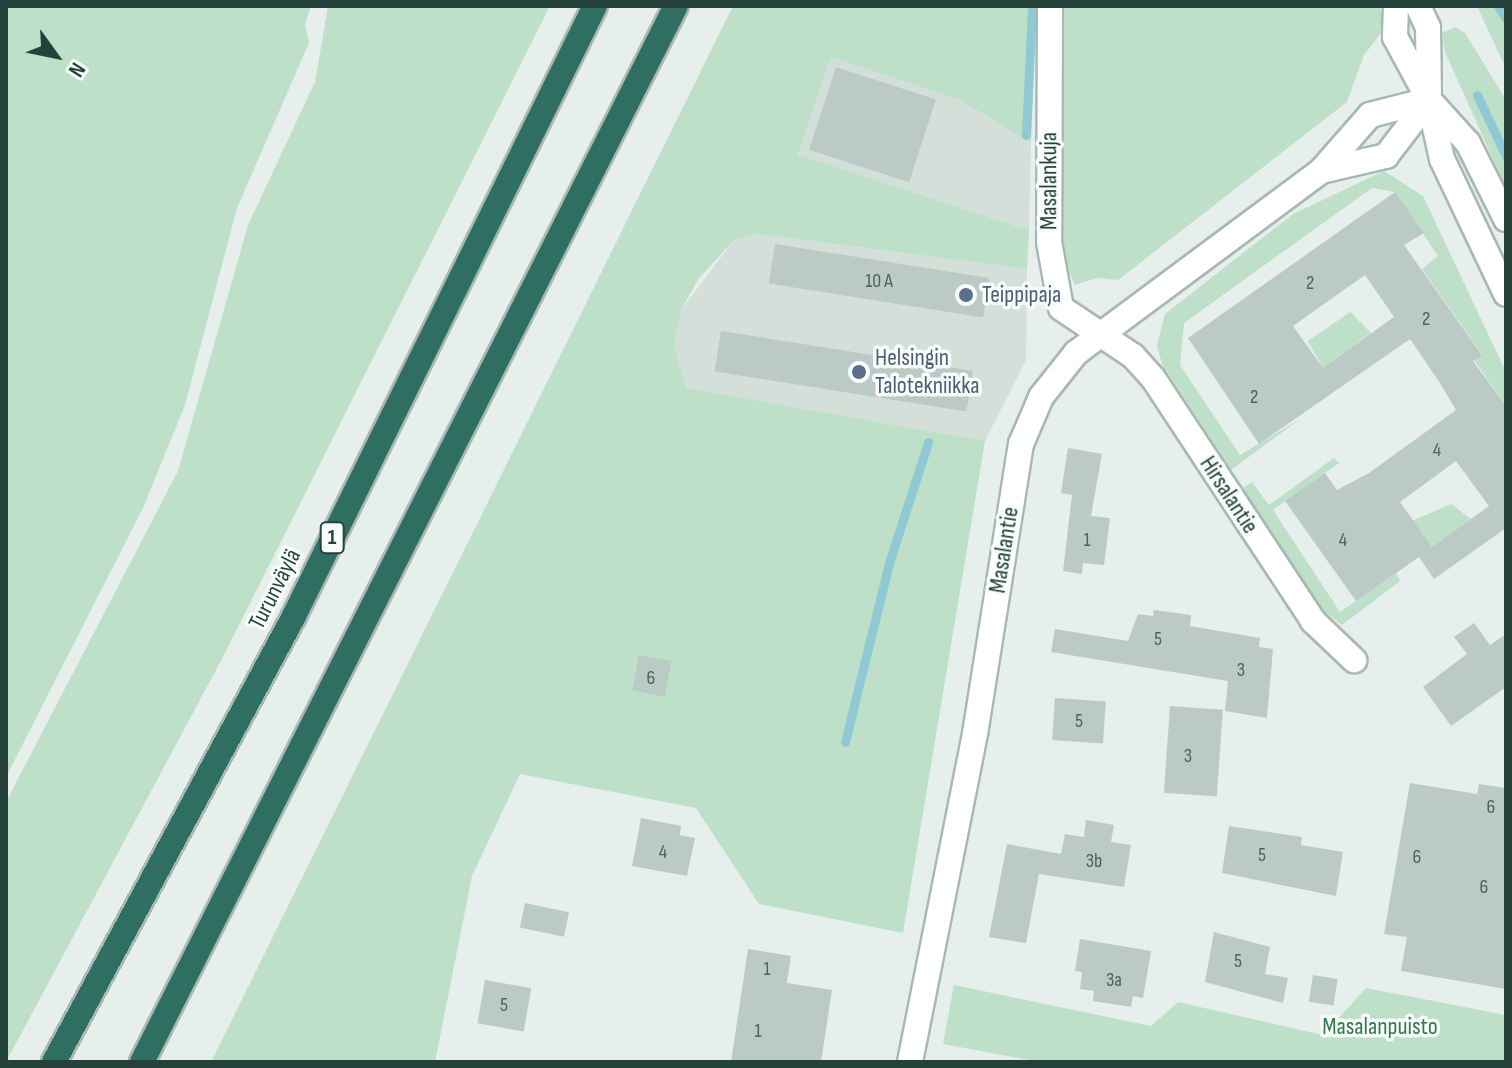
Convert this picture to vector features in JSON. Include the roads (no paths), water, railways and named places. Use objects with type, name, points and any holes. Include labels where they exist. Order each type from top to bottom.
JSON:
[{"type":"highway","name":"Turunväylä","points":[[54,1062],[294,616],[595,6]]},
{"type":"highway","points":[[142,1062],[676,6]]},
{"type":"street","name":"Masalankuja","points":[[1050,6],[1053,286],[1061,308],[1099,335]]},
{"type":"street","points":[[1396,6],[1395,37],[1429,100],[1468,143],[1506,219]]},
{"type":"street","points":[[1418,6],[1428,27],[1429,100],[1442,159],[1506,294]]},
{"type":"street","name":"Masalantie","points":[[1321,171],[1386,156],[1429,100]]},
{"type":"street","name":"Masalantie","points":[[910,1062],[975,734],[1021,444],[1059,373],[1099,335],[1321,171],[1370,115],[1429,100]]},
{"type":"street","name":"Hirsalantie","points":[[1099,335],[1133,356],[1153,378],[1313,621],[1354,660]]},
{"type":"waterway","points":[[1026,135],[1032,6]]},
{"type":"waterway","points":[[1498,6],[1506,19]]},
{"type":"waterway","points":[[1477,95],[1506,156]]},
{"type":"waterway","points":[[845,742],[889,563],[928,442]]},
{"type":"place","name":"Teippipaja","points":[[966,295]]},
{"type":"place","name":"Helsingin Talotekniikka","points":[[859,372]]},
{"type":"park label","name":"Masalanpuisto","points":[[1380,1027]]}]
